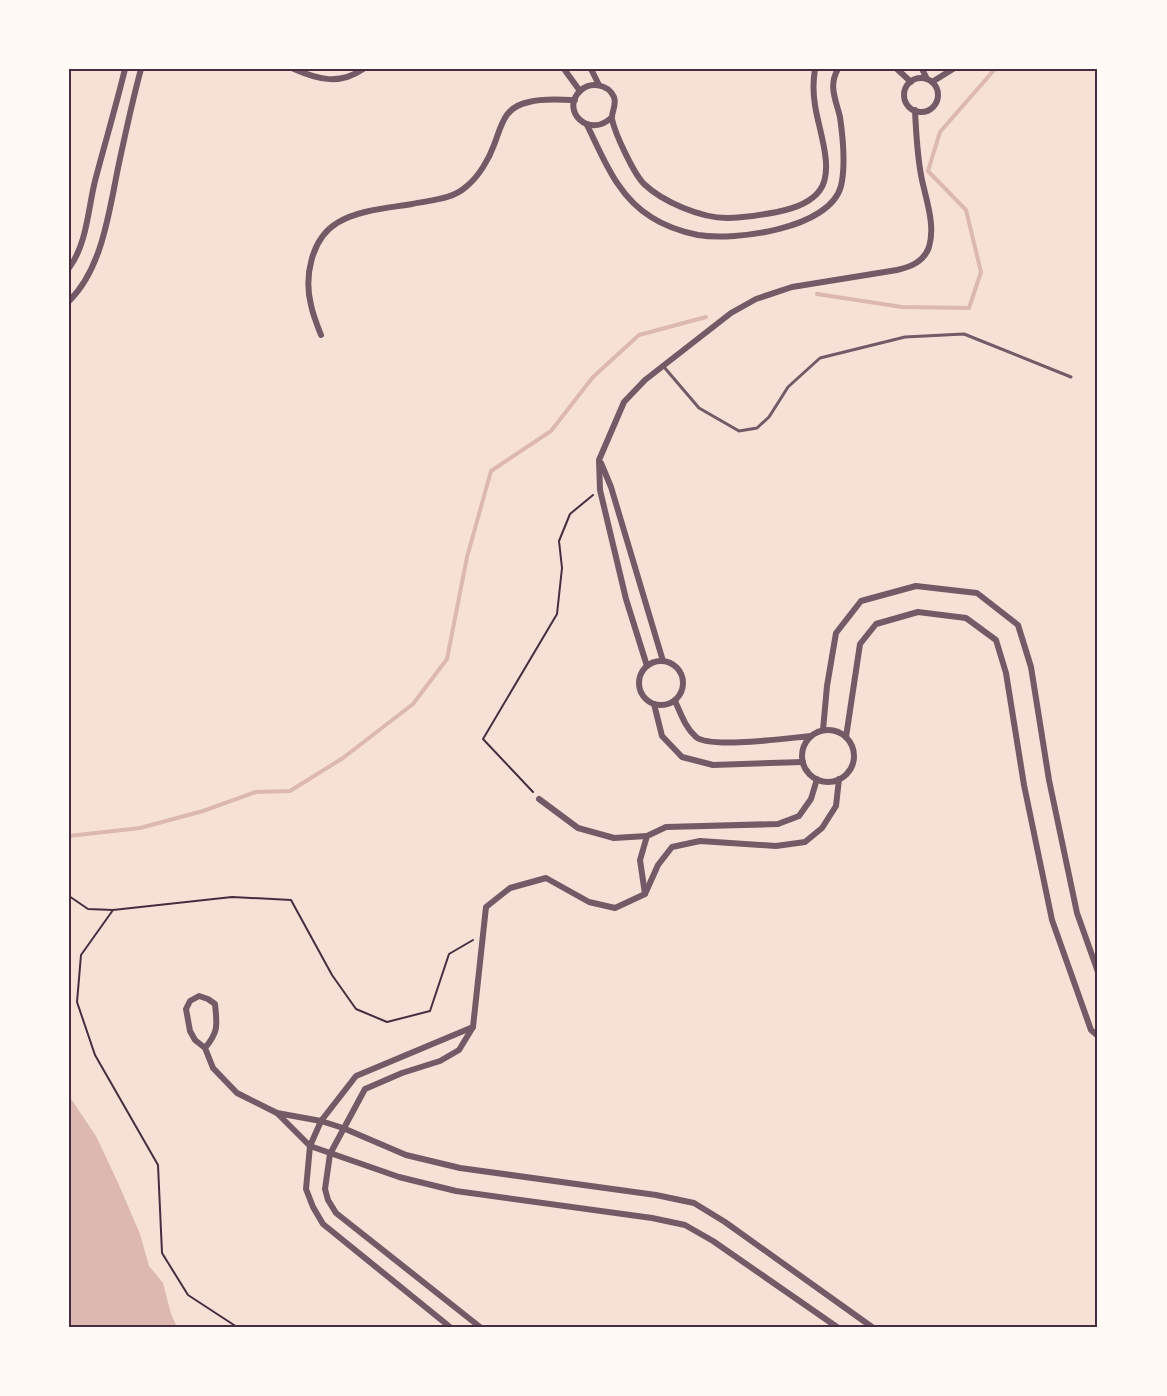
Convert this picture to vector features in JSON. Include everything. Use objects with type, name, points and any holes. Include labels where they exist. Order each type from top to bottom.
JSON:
[{"type":"street","points":[[69,268],[81,246],[125,69]]},
{"type":"street","points":[[69,301],[82,284],[98,250],[141,69]]},
{"type":"street","points":[[294,69],[312,77],[339,80],[353,76],[363,69]]},
{"type":"street","points":[[564,69],[580,91]]},
{"type":"street","points":[[591,69],[599,85]]},
{"type":"street","points":[[810,69],[813,80]]},
{"type":"street","points":[[612,117],[632,169],[644,184],[662,198],[691,211],[725,218],[754,216],[801,205],[821,189],[825,176],[825,151],[814,105],[815,69]]},
{"type":"street","points":[[587,124],[601,125],[612,117],[615,111],[614,98],[605,87],[592,85],[580,91],[575,100],[574,110],[577,116],[587,124],[614,181],[628,198],[652,218],[681,231],[714,236],[740,235],[783,227],[801,223],[827,208],[841,186],[844,155],[840,117],[832,84],[838,69]]},
{"type":"street","points":[[897,69],[911,82]]},
{"type":"street","points":[[922,69],[930,81],[938,93],[935,104],[926,111],[910,107],[904,97],[907,86],[916,79],[930,81],[953,69]]},
{"type":"street","points":[[321,335],[311,304],[310,267],[316,246],[328,230],[349,218],[387,208],[448,197],[466,187],[482,169],[494,145],[499,126],[513,109],[528,102],[575,100]]},
{"type":"street","points":[[647,666],[626,599],[600,490],[599,460],[624,402],[645,380],[731,313],[756,299],[792,287],[897,270],[908,267],[923,257],[929,248],[931,234],[928,204],[920,173],[915,110]]},
{"type":"street","points":[[599,460],[611,487],[663,661]]},
{"type":"street","points":[[823,730],[827,686],[836,633],[861,601],[916,586],[976,593],[1018,625],[1031,667],[1049,780],[1077,913],[1098,972]]},
{"type":"street","points":[[846,737],[861,644],[876,624],[918,612],[966,618],[996,640],[1006,673],[1024,785],[1052,920],[1091,1030],[1098,1036]]},
{"type":"street","points":[[663,661],[676,667],[684,680],[680,695],[675,701],[661,706],[647,700],[639,687],[639,679],[647,666],[663,661]]},
{"type":"street","points":[[675,701],[684,723],[697,738],[717,743],[811,736],[823,730],[831,730],[846,737],[851,743],[855,759],[847,774],[839,779],[825,782],[810,775],[803,762],[802,753],[811,736]]},
{"type":"street","points":[[654,704],[662,736],[682,757],[713,765],[803,762]]},
{"type":"street","points":[[539,799],[578,828],[614,838],[647,836],[666,827],[778,824],[799,816],[811,799],[817,779]]},
{"type":"street","points":[[480,1327],[336,1213],[328,1200],[325,1189],[330,1154],[365,1089],[402,1073],[440,1061],[459,1050],[473,1027],[486,907],[510,888],[546,878],[589,902],[615,908],[645,894],[658,865],[672,847],[700,841],[776,846],[805,842],[822,828],[836,806],[839,779]]},
{"type":"street","points":[[645,894],[640,860],[647,836]]},
{"type":"street","points":[[205,1047],[215,1036],[217,1026],[215,1004],[199,996],[190,1000],[186,1009],[190,1031],[195,1040],[205,1047],[213,1068],[237,1093],[277,1113],[321,1121],[406,1155],[460,1168],[656,1195],[694,1203],[725,1222],[872,1327]]},
{"type":"street","points":[[450,1327],[322,1224],[312,1207],[306,1189],[310,1146],[321,1121],[356,1076],[473,1027]]},
{"type":"street","points":[[277,1113],[310,1146],[399,1177],[456,1191],[652,1218],[685,1225],[713,1241],[837,1327]]},
{"type":"lane","points":[[663,366],[699,408],[739,431],[757,428],[770,417],[788,387],[820,358],[905,337],[964,334],[1071,376]]},
{"type":"path","points":[[539,799],[483,739],[557,614],[562,568],[559,541],[570,514],[600,490]]},
{"type":"path","points":[[69,896],[88,909],[113,910],[232,897],[291,900],[332,975],[356,1009],[387,1022],[430,1011],[449,954],[483,934]]},
{"type":"path","points":[[113,910],[81,955],[77,1002],[95,1055],[158,1165],[162,1253],[188,1295],[237,1327]]},
{"type":"shaded area","points":[[69,1096],[96,1136],[119,1185],[140,1234],[149,1266],[163,1283],[177,1327],[69,1327]]},
{"type":"waterway","points":[[817,294],[902,307],[969,308],[981,272],[966,210],[928,171],[940,132],[995,69]]},
{"type":"waterway","points":[[69,836],[140,828],[203,811],[256,792],[290,791],[343,758],[413,704],[447,659],[467,557],[491,471],[551,431],[593,377],[639,335],[706,317]]}]
